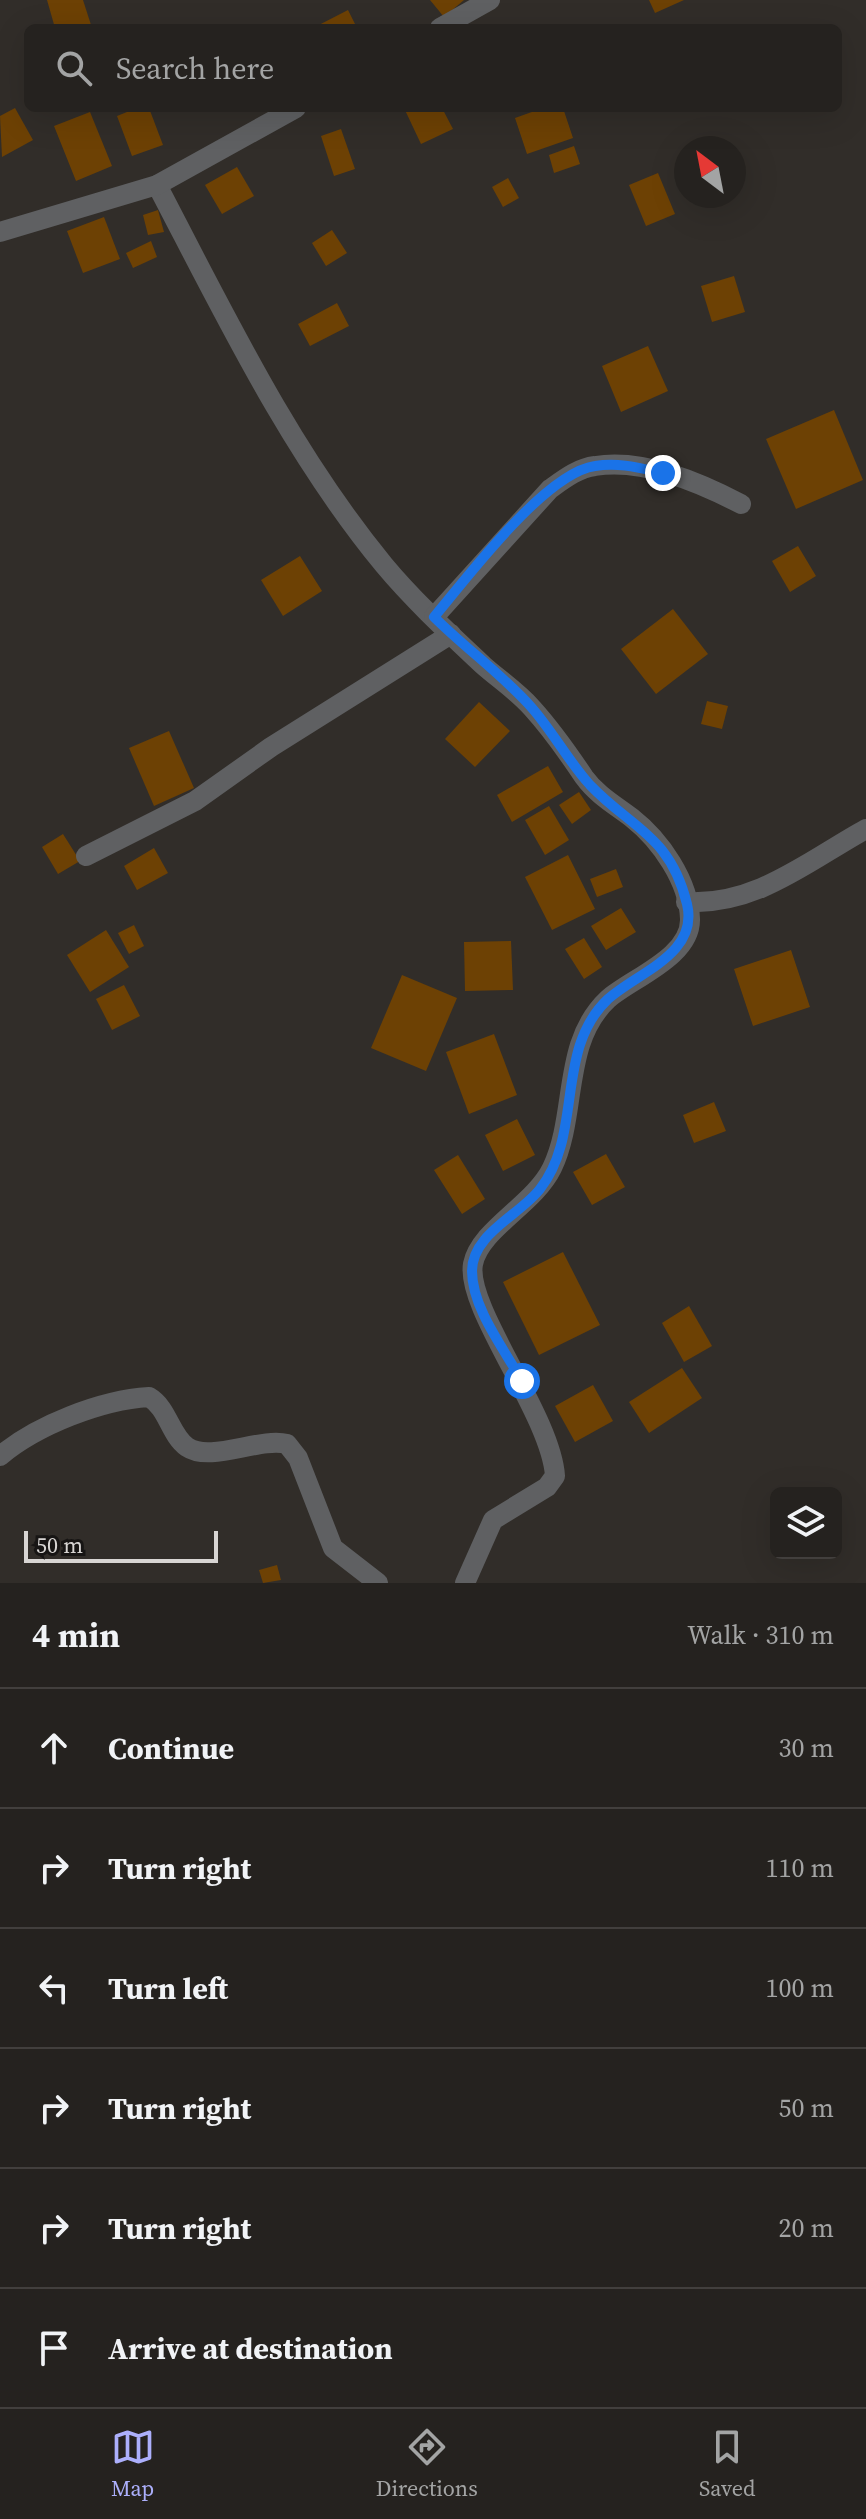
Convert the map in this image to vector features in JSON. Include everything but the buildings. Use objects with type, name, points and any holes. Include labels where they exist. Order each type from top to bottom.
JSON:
[{"type":"street","points":[[447,24],[490,0]]},
{"type":"street","points":[[0,232],[157,185],[289,112]]},
{"type":"street","points":[[157,185],[277,410],[307,458],[384,564],[451,634],[529,704],[588,782],[653,838],[664,852],[686,902],[690,919],[687,933],[670,955],[609,998],[582,1033],[561,1146],[552,1167],[542,1187],[482,1244],[474,1259],[472,1273],[478,1296],[522,1381],[551,1452],[555,1476],[547,1487],[493,1520],[465,1583]]},
{"type":"street","points":[[434,617],[550,489],[571,475],[593,466],[626,464],[663,473],[716,491],[741,504]]},
{"type":"street","points":[[86,856],[195,801],[271,747],[451,634]]},
{"type":"street","points":[[686,902],[709,903],[756,891],[784,878],[866,829]]},
{"type":"street","points":[[0,1456],[11,1447],[69,1419],[149,1397],[161,1407],[181,1441],[194,1450],[216,1450],[273,1441],[287,1444],[298,1458],[333,1548],[378,1583]]},
{"type":"route","points":[[522,1381],[478,1296],[472,1273],[474,1259],[482,1244],[542,1187],[552,1167],[561,1146],[582,1033],[609,998],[670,955],[687,933],[690,919],[681,885],[653,838],[588,782],[529,704],[434,617],[523,515],[550,489],[571,475],[593,466],[626,464],[663,473]]}]
